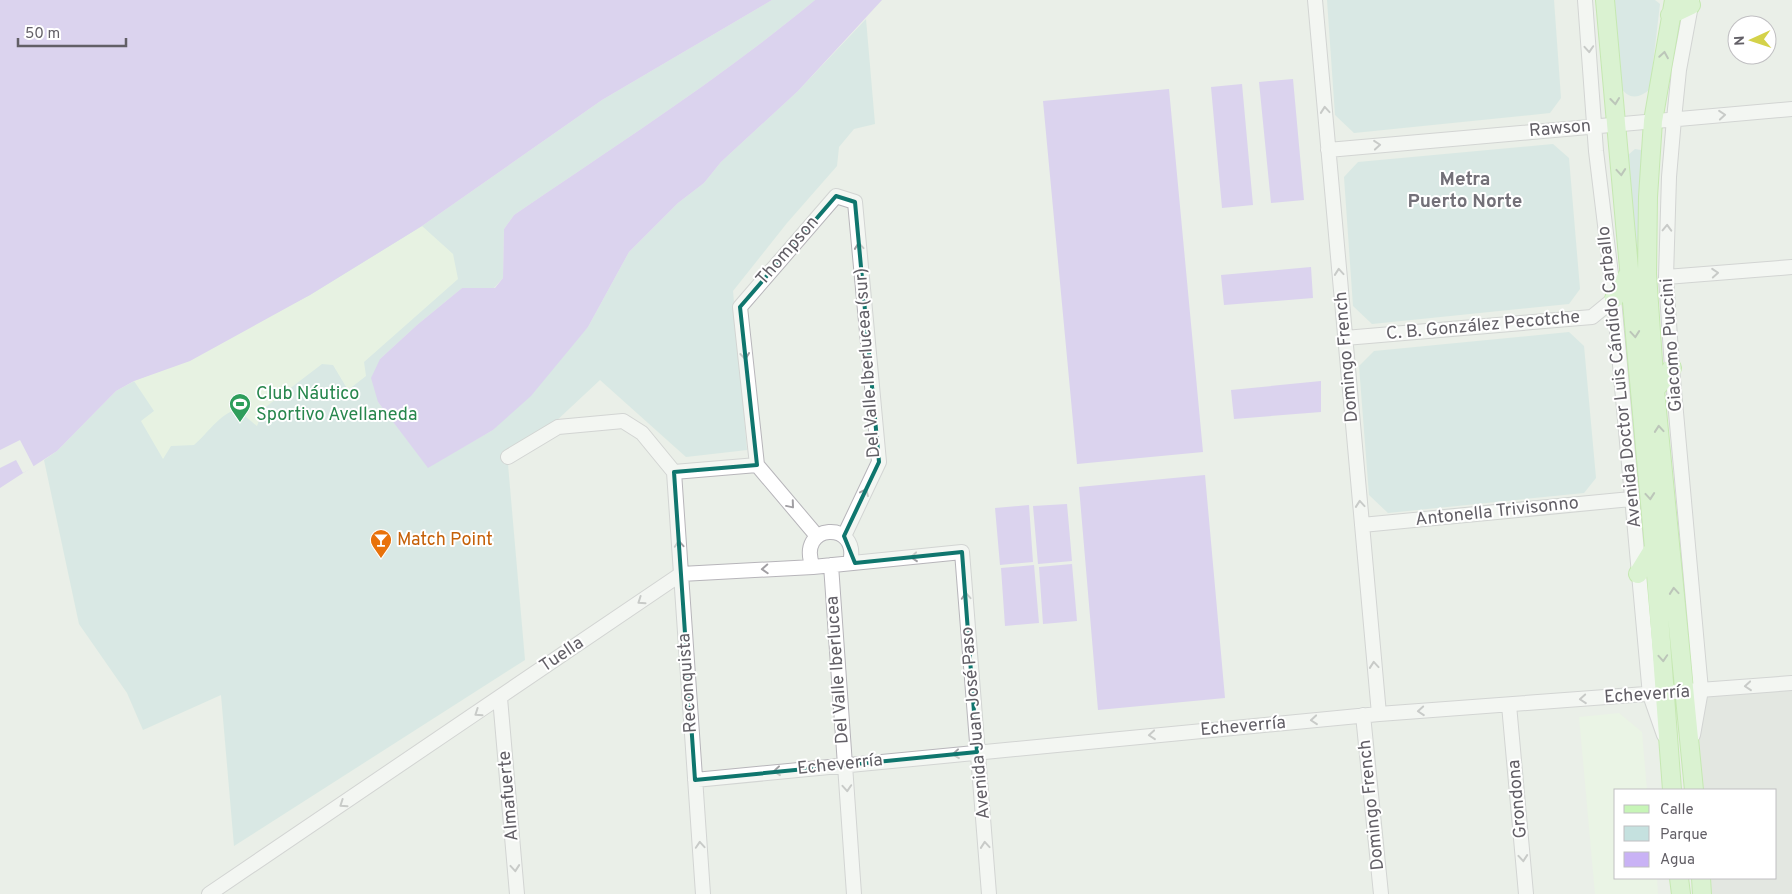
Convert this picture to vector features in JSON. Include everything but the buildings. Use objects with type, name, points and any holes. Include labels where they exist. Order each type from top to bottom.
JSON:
[{"type":"main road","name":"Avenida Doctor Luis Cándido Carballo","points":[[1605,0],[1654,548],[1658,694],[1669,750],[1672,789]]},
{"type":"main road","points":[[1672,7],[1692,2]]},
{"type":"main road","name":"Avenida Doctor Luis Cándido Carballo","points":[[1672,7],[1653,121],[1648,197],[1647,274],[1656,390],[1692,691],[1690,748],[1694,789]]},
{"type":"main road","points":[[1614,299],[1629,273]]},
{"type":"main road","points":[[1656,390],[1672,368]]},
{"type":"main road","points":[[1638,574],[1654,548]]},
{"type":"main road","points":[[1679,879],[1681,894]]},
{"type":"main road","points":[[1701,879],[1702,894]]},
{"type":"street","name":"Domingo French","points":[[1315,0],[1379,714]]},
{"type":"street","name":"Avenida Doctor Luis Cándido Carballo","points":[[1586,0],[1594,126],[1614,299],[1638,574],[1658,694]]},
{"type":"street","name":"Giacomo Puccini","points":[[1692,2],[1674,119],[1669,177],[1666,277],[1692,691]]},
{"type":"street","name":"Rawson","points":[[1328,150],[1792,109]]},
{"type":"street","name":"Thompson","points":[[757,465],[740,307],[836,196]]},
{"type":"street","name":"Del Valle Iberlucea (sur)","points":[[836,196],[855,202],[879,462],[844,536]]},
{"type":"street","points":[[1666,277],[1792,267]]},
{"type":"street","name":"C. B. González Pecotche","points":[[1345,338],[1592,317],[1614,299]]},
{"type":"street","points":[[508,457],[558,427],[622,421],[642,433],[674,472],[757,465],[817,536]]},
{"type":"street","name":"Reconquista","points":[[674,472],[703,894]]},
{"type":"street","name":"Antonella Trivisonno","points":[[1362,525],[1631,499]]},
{"type":"street","points":[[681,574],[813,567],[850,563],[853,553],[850,544],[844,536],[830,531],[817,536],[810,545],[809,556],[813,567]]},
{"type":"street","name":"Avenida Juan José Paso","points":[[850,563],[962,552],[989,894]]},
{"type":"street","name":"Del Valle Iberlucea","points":[[831,565],[854,894]]},
{"type":"street","name":"Tuella","points":[[208,894],[681,574]]},
{"type":"street","name":"Echeverría","points":[[695,780],[1379,714],[1792,683]]},
{"type":"street","name":"Almafuerte","points":[[500,698],[518,894]]},
{"type":"street","name":"Grondona","points":[[1509,705],[1526,894]]},
{"type":"street","name":"Domingo French","points":[[1363,716],[1381,894]]},
{"type":"highlighted area","points":[[836,196],[855,202],[879,462],[844,536],[855,563],[962,552],[977,752],[695,780],[674,472],[757,465],[740,307]]},
{"type":"shaded area","points":[[1792,683],[1792,894],[1702,894],[1701,879],[1777,879],[1777,789],[1694,789],[1683,692]]},
{"type":"shaded area","points":[[1619,713],[1642,732],[1647,789],[1614,789],[1614,879],[1657,879],[1658,894],[1595,894],[1579,717]]},
{"type":"green space","name":"Club Náutico Sportivo Avellaneda","points":[[772,0],[815,0],[705,84],[514,215],[504,229],[503,278],[494,288],[462,288],[380,359],[378,402],[428,467],[493,430],[588,327],[629,252],[678,203],[704,183],[721,162],[798,91],[866,19],[875,124],[854,129],[839,147],[837,166],[787,223],[733,291],[747,450],[686,457],[600,380],[554,423],[507,453],[525,660],[234,846],[221,695],[143,730],[127,693],[79,624],[44,460],[57,451],[116,391],[422,226],[602,100]]},
{"type":"green space","points":[[1327,0],[1554,0],[1561,98],[1550,113],[1354,133],[1335,115]]},
{"type":"green space","points":[[1613,0],[1655,0],[1660,4],[1650,89],[1642,95],[1630,96],[1620,86]]},
{"type":"green space","points":[[1553,144],[1569,158],[1580,289],[1569,304],[1372,324],[1353,306],[1344,177],[1358,162]]},
{"type":"green space","points":[[1635,149],[1641,150],[1644,155],[1642,201],[1671,670],[1627,156]]},
{"type":"green space","points":[[1569,332],[1584,346],[1596,478],[1584,493],[1388,513],[1369,495],[1359,366],[1374,351]]},
{"type":"sand","points":[[422,226],[453,254],[458,279],[364,362],[366,376],[348,390],[333,365],[322,364],[263,409],[257,426],[246,417],[243,408],[235,410],[216,422],[194,445],[171,446],[163,459],[141,421],[154,411],[134,381],[159,371],[310,295]]},
{"type":"water","points":[[0,0],[772,0],[602,100],[422,226],[310,295],[190,361],[134,381],[116,391],[57,451],[0,488]]},
{"type":"water","points":[[815,0],[882,0],[798,91],[721,162],[704,183],[678,203],[629,252],[588,327],[531,396],[493,430],[428,468],[378,402],[371,378],[380,359],[462,288],[495,288],[503,278],[504,229],[514,215],[705,84]]},
{"type":"water","points":[[1293,79],[1304,200],[1271,203],[1259,82]]},
{"type":"water","points":[[1242,84],[1253,205],[1222,208],[1211,87]]},
{"type":"water","points":[[1169,89],[1203,452],[1077,464],[1043,101]]},
{"type":"water","points":[[1311,267],[1313,298],[1224,305],[1221,275]]},
{"type":"water","points":[[1321,381],[1321,412],[1234,419],[1231,390]]},
{"type":"water","points":[[1205,475],[1225,698],[1098,710],[1079,487]]},
{"type":"water","points":[[1067,504],[1072,561],[1038,564],[1033,506]]},
{"type":"water","points":[[1029,505],[1033,562],[1000,565],[995,508]]},
{"type":"water","points":[[1072,564],[1077,621],[1043,624],[1039,567]]},
{"type":"water","points":[[1034,565],[1039,623],[1005,626],[1001,568]]},
{"type":"pier","points":[[20,440],[34,467],[23,473],[16,460],[0,468],[0,450]]},
{"type":"place","name":"Club Náutico Sportivo Avellaneda","points":[[240,423]]},
{"type":"place","name":"Match Point","points":[[381,559]]},
{"type":"district","name":"Metra Puerto Norte","points":[[1465,191]]}]
